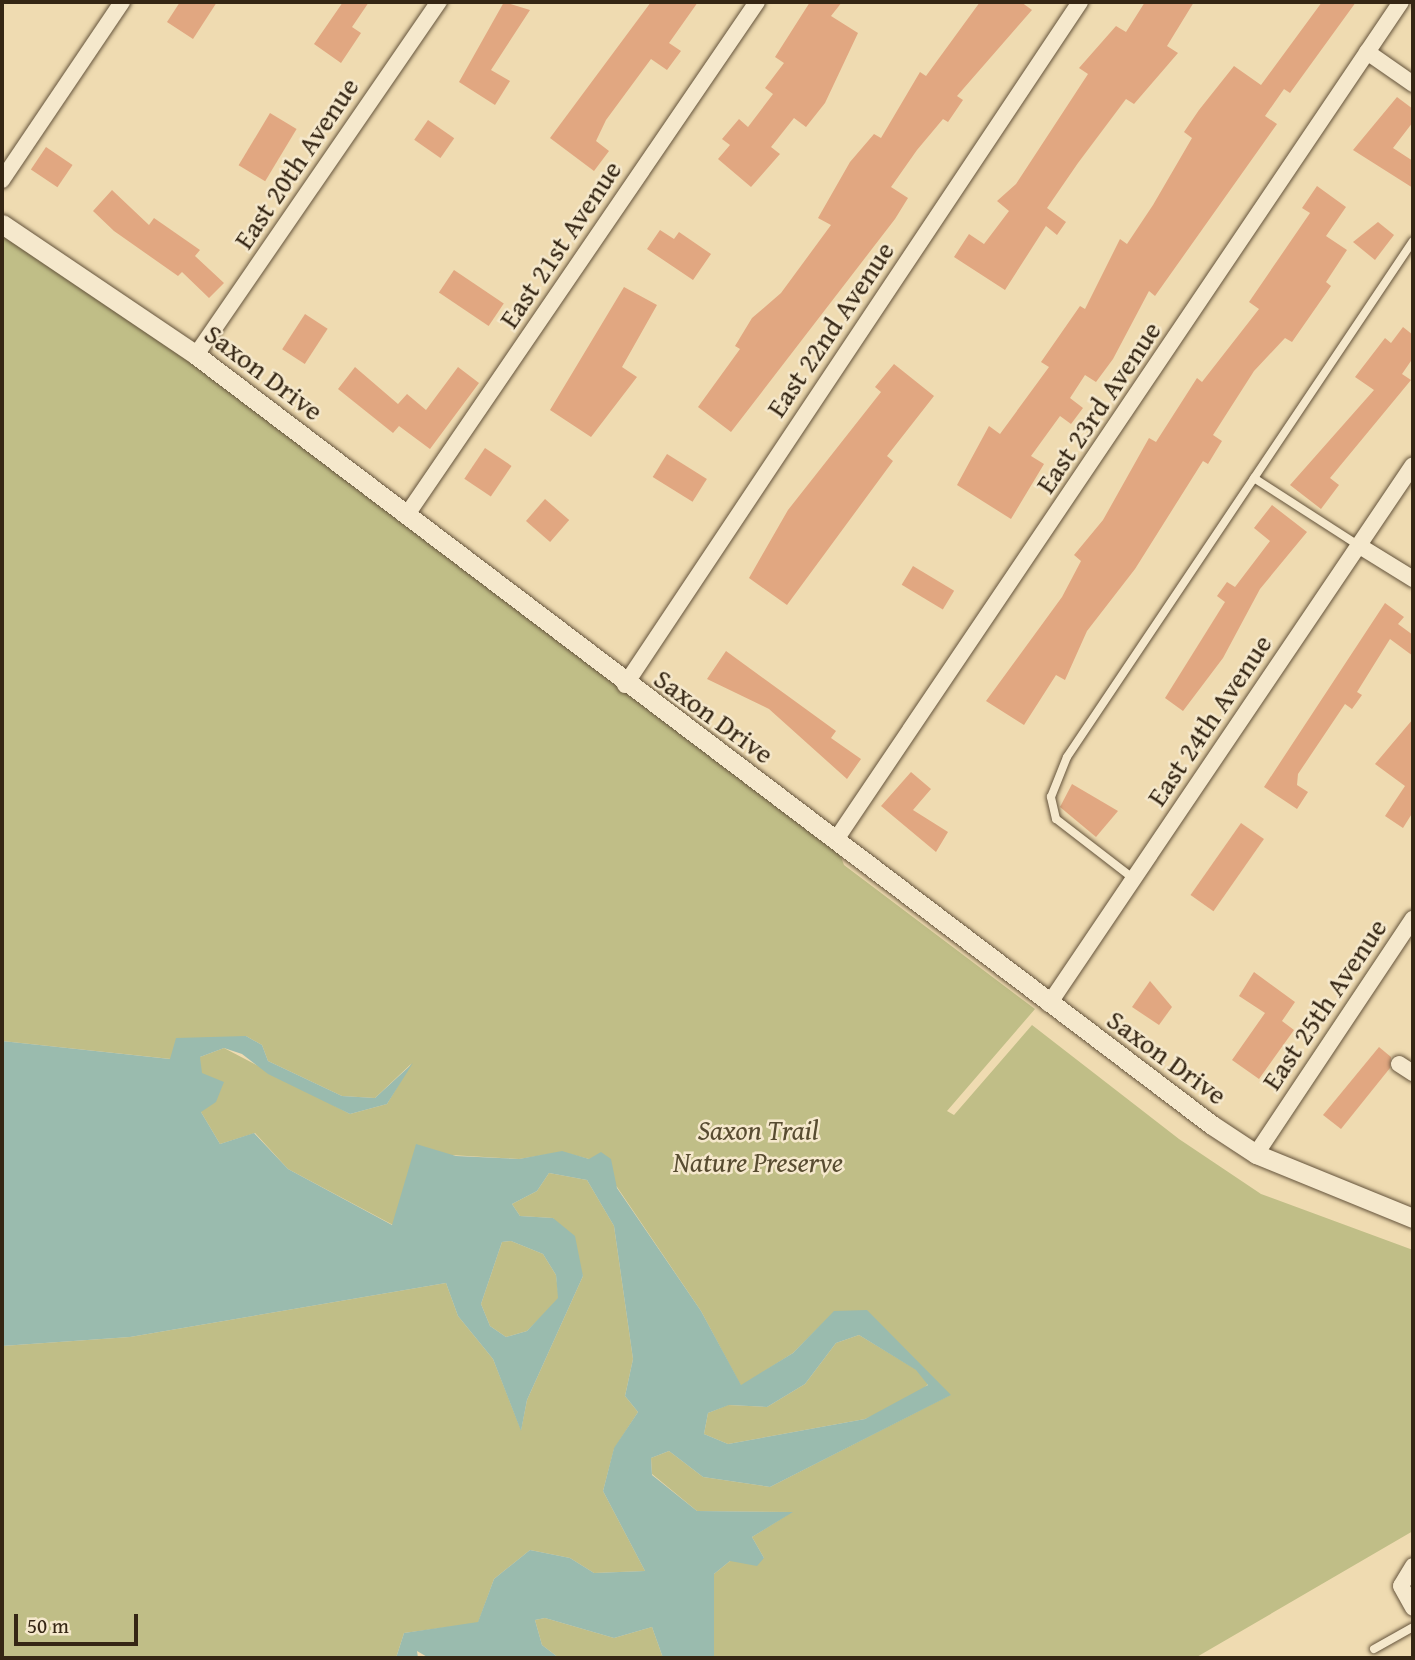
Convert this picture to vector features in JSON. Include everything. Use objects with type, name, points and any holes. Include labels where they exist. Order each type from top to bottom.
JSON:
[{"type":"street","points":[[2,180],[122,2]]},
{"type":"street","name":"East 20th Avenue","points":[[196,355],[439,2]]},
{"type":"street","name":"East 21st Avenue","points":[[406,516],[757,2]]},
{"type":"street","name":"East 22nd Avenue","points":[[625,685],[1080,2]]},
{"type":"street","name":"East 23rd Avenue","points":[[835,841],[1403,2]]},
{"type":"street","points":[[1367,52],[1413,84]]},
{"type":"street","name":"Saxon Drive","points":[[2,224],[196,355],[625,685],[1049,1004],[1256,1154],[1413,1218]]},
{"type":"street","name":"East 24th Avenue","points":[[1049,1004],[1413,465]]},
{"type":"street","points":[[1358,545],[1413,579]]},
{"type":"street","name":"East 25th Avenue","points":[[1256,1154],[1413,919]]},
{"type":"street","points":[[1399,1064],[1413,1073]]},
{"type":"street","points":[[1413,1566],[1401,1586],[1413,1608]]},
{"type":"lane","points":[[1403,2],[1413,6]]},
{"type":"lane","points":[[1134,878],[1056,819],[1051,797],[1068,757],[1413,241]]},
{"type":"lane","points":[[1254,478],[1358,545]]},
{"type":"lane","points":[[1374,1648],[1413,1627]]},
{"type":"green space","name":"Saxon Trail Nature Preserve","points":[[2,224],[196,355],[835,841],[844,865],[1035,1009],[947,1111],[954,1115],[1032,1025],[1179,1139],[1261,1194],[1413,1250],[1413,1531],[1195,1658],[714,1658],[714,1574],[730,1561],[764,1558],[752,1537],[792,1512],[697,1511],[652,1474],[651,1458],[669,1451],[703,1477],[770,1487],[950,1395],[867,1311],[834,1312],[793,1353],[741,1386],[701,1311],[617,1187],[589,1159],[562,1152],[519,1159],[450,1155],[393,1225],[288,1169],[255,1133],[220,1144],[201,1112],[200,1057],[224,1048],[350,1114],[387,1104],[411,1064],[375,1098],[342,1096],[268,1061],[262,1045],[246,1036],[171,1059],[2,1041]]},
{"type":"green space","points":[[549,1173],[587,1180],[614,1226],[633,1359],[625,1396],[638,1412],[614,1449],[603,1491],[645,1571],[594,1573],[570,1558],[530,1550],[494,1579],[478,1623],[404,1633],[396,1658],[2,1658],[2,1346],[130,1337],[446,1283],[458,1316],[493,1359],[521,1430],[527,1400],[583,1276],[553,1218],[520,1216],[512,1204],[537,1191]]},
{"type":"green space","points":[[511,1241],[543,1254],[556,1275],[559,1299],[527,1331],[506,1337],[490,1326],[481,1304],[502,1242]]},
{"type":"green space","points":[[859,1335],[917,1370],[928,1384],[916,1397],[865,1419],[728,1444],[704,1434],[708,1413],[728,1405],[767,1407],[805,1384],[836,1343]]},
{"type":"green space","points":[[545,1618],[614,1638],[652,1627],[663,1658],[559,1658],[542,1645],[535,1620]]},
{"type":"shaded area","points":[[246,1036],[262,1045],[268,1061],[342,1096],[375,1098],[413,1063],[387,1104],[350,1114],[268,1074],[242,1054],[224,1048],[200,1057],[202,1073],[224,1082],[216,1102],[201,1112],[220,1144],[254,1133],[288,1169],[392,1225],[416,1144],[456,1156],[519,1159],[562,1151],[589,1159],[601,1152],[611,1159],[617,1188],[701,1311],[741,1385],[793,1353],[834,1311],[867,1310],[951,1395],[770,1487],[703,1477],[669,1451],[651,1458],[652,1475],[697,1511],[793,1512],[752,1537],[764,1558],[757,1566],[730,1561],[714,1574],[714,1658],[663,1658],[652,1627],[614,1638],[545,1618],[535,1620],[542,1645],[559,1658],[429,1658],[417,1651],[418,1658],[396,1658],[404,1633],[478,1622],[494,1579],[530,1550],[570,1558],[594,1573],[645,1571],[603,1491],[614,1448],[638,1412],[625,1396],[633,1359],[614,1226],[587,1180],[549,1173],[537,1191],[512,1204],[520,1216],[553,1218],[575,1236],[583,1276],[527,1400],[521,1431],[493,1359],[458,1316],[446,1283],[130,1337],[2,1346],[2,1041],[170,1059],[176,1038]],"holes":[[[511,1241],[543,1254],[556,1275],[558,1298],[527,1331],[506,1337],[490,1326],[481,1304],[502,1242]],[[859,1335],[916,1370],[928,1385],[865,1419],[728,1444],[704,1434],[708,1413],[729,1405],[767,1407],[805,1384],[836,1343]]]},
{"type":"building","points":[[180,2],[217,2],[193,39],[167,22]]},
{"type":"building","points":[[343,2],[369,2],[352,27],[361,33],[341,63],[314,44]]},
{"type":"building","points":[[504,2],[530,10],[491,70],[510,81],[495,105],[459,82]]},
{"type":"building","points":[[651,2],[698,2],[669,43],[681,51],[667,70],[651,59],[606,120],[596,141],[609,151],[594,171],[550,138]]},
{"type":"building","points":[[810,2],[842,2],[831,16],[858,33],[825,103],[806,127],[794,118],[771,147],[780,154],[751,187],[718,159],[730,145],[722,139],[739,119],[748,127],[773,94],[765,88],[784,63],[775,57]]},
{"type":"building","points":[[980,2],[1021,2],[1032,10],[957,96],[963,100],[948,122],[943,119],[917,150],[891,187],[908,198],[895,219],[731,432],[698,407],[740,349],[735,346],[752,318],[781,293],[831,225],[818,218],[850,162],[874,134],[881,138],[920,72],[926,76]]},
{"type":"building","points":[[1145,2],[1194,2],[1167,46],[1178,53],[1134,104],[1126,99],[1078,163],[1047,208],[1066,222],[1057,235],[1046,226],[1005,290],[954,257],[969,234],[984,244],[1009,211],[997,201],[1016,184],[1088,74],[1079,68],[1116,26],[1126,32]]},
{"type":"building","points":[[1322,2],[1356,2],[1290,93],[1284,89],[1265,116],[1277,124],[1155,296],[1149,291],[1113,359],[1096,382],[1085,375],[1070,398],[1083,408],[1071,424],[1060,416],[1031,456],[1044,464],[1011,519],[957,485],[989,426],[1000,434],[1049,367],[1041,362],[1080,306],[1085,309],[1120,239],[1127,244],[1153,205],[1192,138],[1184,132],[1199,110],[1234,66],[1261,85]]},
{"type":"building","points":[[1397,97],[1413,109],[1413,122],[1393,148],[1413,161],[1413,188],[1353,150]]},
{"type":"building","points":[[270,113],[297,129],[265,181],[239,165]]},
{"type":"building","points":[[428,120],[454,138],[440,158],[414,140]]},
{"type":"building","points":[[46,147],[73,165],[57,187],[31,169]]},
{"type":"building","points":[[1317,186],[1346,207],[1326,236],[1347,250],[1326,282],[1331,286],[1292,342],[1285,338],[1254,371],[1213,435],[1222,441],[1208,464],[1203,461],[1135,569],[1087,631],[1065,680],[1056,675],[1024,725],[986,701],[1062,597],[1081,561],[1074,555],[1103,520],[1149,438],[1156,442],[1197,378],[1202,382],[1259,309],[1249,302],[1310,213],[1302,208]]},
{"type":"building","points":[[112,190],[149,225],[154,218],[200,250],[195,256],[224,283],[209,298],[182,272],[178,276],[114,231],[93,211]]},
{"type":"building","points":[[1378,222],[1394,235],[1375,260],[1353,242]]},
{"type":"building","points":[[660,230],[674,239],[679,232],[711,254],[693,280],[647,249]]},
{"type":"building","points":[[454,270],[504,304],[489,326],[439,292]]},
{"type":"building","points":[[624,287],[657,305],[622,367],[637,377],[591,437],[550,410]]},
{"type":"building","points":[[305,314],[328,329],[305,364],[282,349]]},
{"type":"building","points":[[1403,327],[1413,335],[1413,358],[1402,374],[1411,380],[1330,478],[1339,485],[1321,509],[1290,485],[1374,390],[1355,377],[1385,338],[1391,343]]},
{"type":"building","points":[[894,364],[934,396],[887,456],[893,461],[787,605],[749,578],[788,510],[881,392],[875,387]]},
{"type":"building","points":[[355,367],[398,404],[407,394],[426,410],[458,367],[479,383],[430,449],[399,426],[393,433],[338,389]]},
{"type":"building","points":[[485,448],[512,466],[491,497],[464,479]]},
{"type":"building","points":[[667,454],[707,479],[693,502],[653,477]]},
{"type":"building","points":[[545,499],[569,520],[550,542],[526,521]]},
{"type":"building","points":[[1272,505],[1307,532],[1260,589],[1223,658],[1183,711],[1165,698],[1225,602],[1217,596],[1227,582],[1235,587],[1270,541],[1254,528]]},
{"type":"building","points":[[913,566],[954,591],[943,610],[902,585]]},
{"type":"building","points":[[1385,603],[1404,617],[1398,624],[1413,635],[1413,656],[1390,639],[1357,692],[1362,695],[1352,709],[1345,704],[1298,774],[1297,785],[1308,792],[1297,809],[1264,787]]},
{"type":"building","points":[[726,651],[836,731],[831,738],[861,759],[847,779],[769,709],[707,679]]},
{"type":"building","points":[[1413,719],[1413,812],[1403,828],[1385,816],[1405,786],[1375,764]]},
{"type":"building","points":[[911,772],[931,789],[913,810],[948,832],[936,852],[881,806]]},
{"type":"building","points":[[1072,784],[1118,811],[1096,837],[1060,807]]},
{"type":"building","points":[[1241,823],[1264,839],[1213,911],[1191,895]]},
{"type":"building","points":[[1254,972],[1295,1002],[1282,1021],[1294,1030],[1259,1079],[1232,1060],[1265,1013],[1239,996]]},
{"type":"building","points":[[1150,981],[1172,1007],[1159,1025],[1132,1007]]},
{"type":"building","points":[[1379,1047],[1391,1057],[1390,1068],[1341,1129],[1323,1115]]}]
